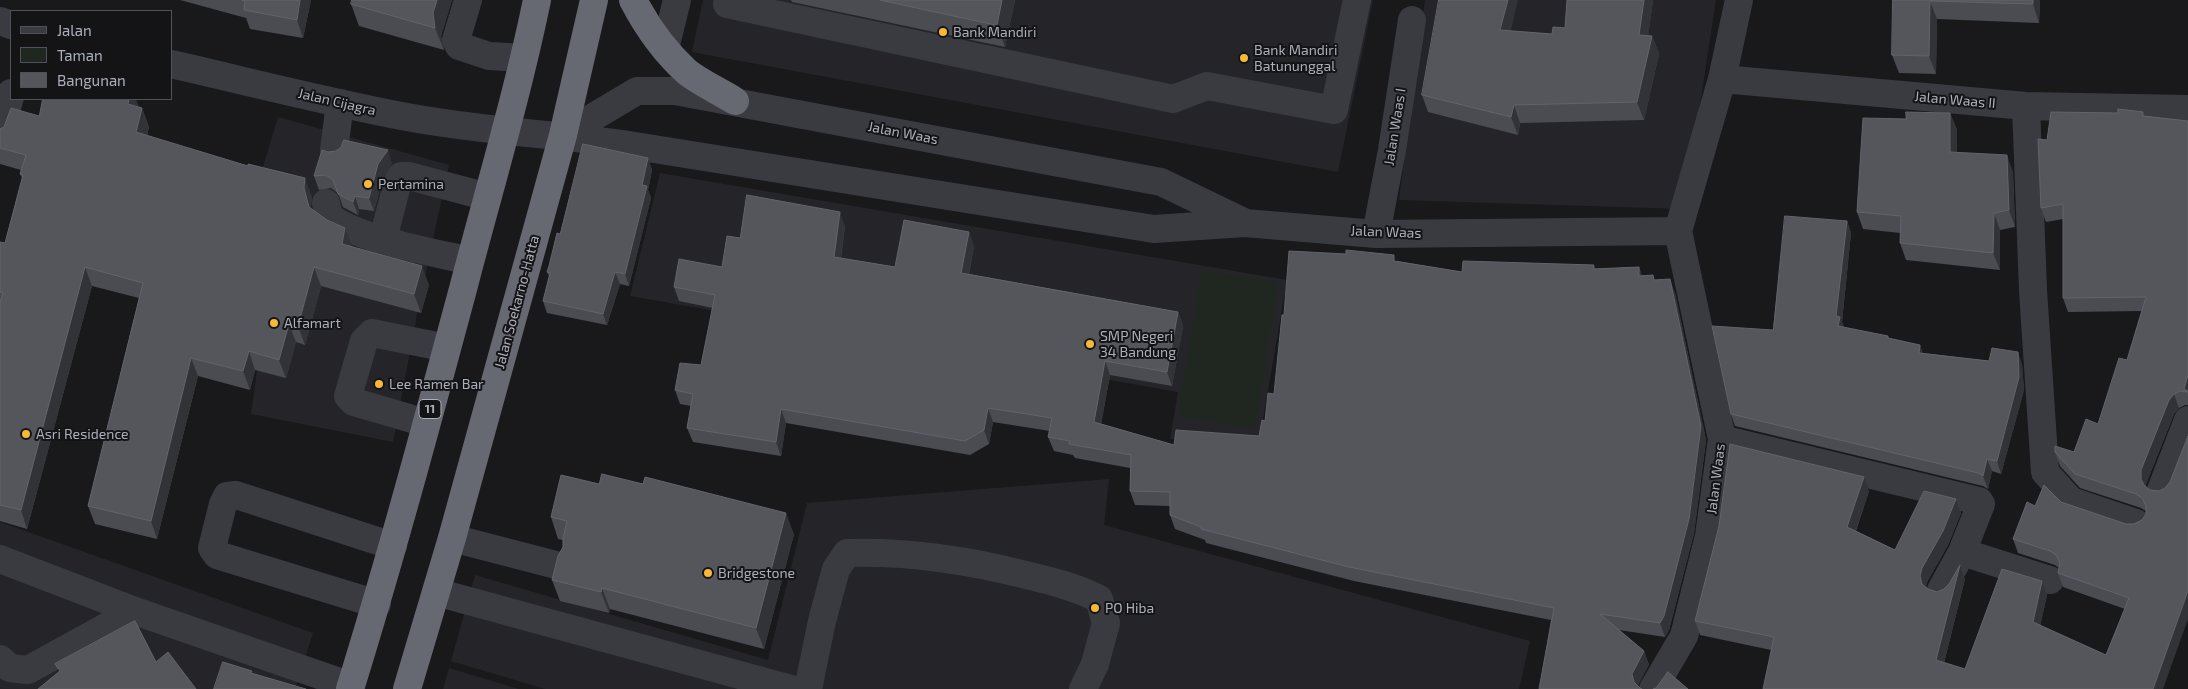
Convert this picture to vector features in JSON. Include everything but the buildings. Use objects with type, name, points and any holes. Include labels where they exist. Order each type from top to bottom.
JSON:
[{"type":"highway","name":"11","points":[[351,687],[377,604],[488,197],[537,0]]},
{"type":"highway","name":"Jalan Soekarno-Hatta","points":[[407,689],[452,538],[563,135],[594,0]]},
{"type":"highway","points":[[633,0],[665,49],[689,73],[734,100]]},
{"type":"street","points":[[468,0],[456,40],[459,46],[489,56],[524,58]]},
{"type":"street","points":[[665,49],[676,0]]},
{"type":"street","points":[[721,1],[1173,99],[1207,86],[1334,110],[1357,0]]},
{"type":"street","name":"Jalan Waas","points":[[1653,689],[1684,636],[1709,536],[1722,439],[1678,231],[1722,79],[1739,0]]},
{"type":"street","name":"Jalan Waas I","points":[[1376,234],[1392,150],[1412,20]]},
{"type":"street","name":"Jalan Cijagra","points":[[172,64],[407,117],[505,131]]},
{"type":"street","name":"Jalan Waas II","points":[[1722,79],[2026,106],[2188,109]]},
{"type":"street","name":"Jalan Waas","points":[[563,135],[637,91],[675,91],[734,100],[1160,182],[1244,223]]},
{"type":"street","points":[[0,134],[10,97]]},
{"type":"street","points":[[334,150],[340,102]]},
{"type":"street","points":[[2026,106],[2033,290],[2046,472],[2071,502],[2136,523]]},
{"type":"street","name":"Jalan Waas","points":[[505,131],[563,135],[1154,228],[1244,223],[1376,234],[1678,231]]},
{"type":"street","points":[[384,239],[398,181],[401,176],[409,176],[488,197]]},
{"type":"street","points":[[326,203],[329,217],[340,225],[384,239],[470,261]]},
{"type":"street","points":[[426,422],[354,402],[348,396],[364,341],[372,333],[447,348]]},
{"type":"street","points":[[2161,490],[2188,420]]},
{"type":"street","points":[[1722,439],[1979,501],[1981,504],[1962,552],[1941,590]]},
{"type":"street","points":[[377,604],[217,555],[212,548],[223,504],[227,496],[236,495],[393,546]]},
{"type":"street","points":[[452,538],[556,565]]},
{"type":"street","points":[[808,689],[822,622],[836,569],[847,553],[880,552],[975,562],[1064,584],[1099,599],[1106,623],[1095,664],[1083,689]]},
{"type":"street","points":[[1962,552],[2050,580]]},
{"type":"street","points":[[0,559],[135,611],[351,687]]},
{"type":"street","points":[[436,592],[790,689]]},
{"type":"street","points":[[0,659],[10,668],[28,670],[135,611]]},
{"type":"shaded area","points":[[703,0],[1373,0],[1338,172],[692,52]]},
{"type":"shaded area","points":[[1425,0],[1716,0],[1684,209],[1399,200]]},
{"type":"shaded area","points":[[278,117],[449,165],[423,286],[242,236]]},
{"type":"shaded area","name":"SMP Negeri 34 Bandung","points":[[660,173],[1287,280],[1259,443],[1170,439],[1178,392],[630,296]]},
{"type":"shaded area","points":[[262,250],[421,294],[393,442],[251,414],[258,364]]},
{"type":"shaded area","name":"PO Hiba","points":[[1109,479],[1104,525],[1530,641],[1519,689],[545,689],[451,661],[475,575],[768,660],[807,503]]},
{"type":"shaded area","points":[[0,522],[313,633],[295,689],[0,689]]},
{"type":"shaded area","points":[[449,668],[519,689],[443,689]]},
{"type":"green space","points":[[1202,270],[1278,283],[1255,429],[1178,416]]},
{"type":"place","name":"Bank Mandiri","points":[[943,32]]},
{"type":"place","name":"Bank Mandiri Batununggal","points":[[1244,58]]},
{"type":"place","name":"Pertamina","points":[[368,184]]},
{"type":"place","name":"Alfamart","points":[[274,323]]},
{"type":"place","name":"SMP Negeri 34 Bandung","points":[[1090,344]]},
{"type":"place","name":"Lee Ramen Bar","points":[[379,384]]},
{"type":"place","name":"Asri Residence","points":[[26,434]]},
{"type":"place","name":"Bridgestone","points":[[708,573]]},
{"type":"place","name":"PO Hiba","points":[[1095,608]]}]
